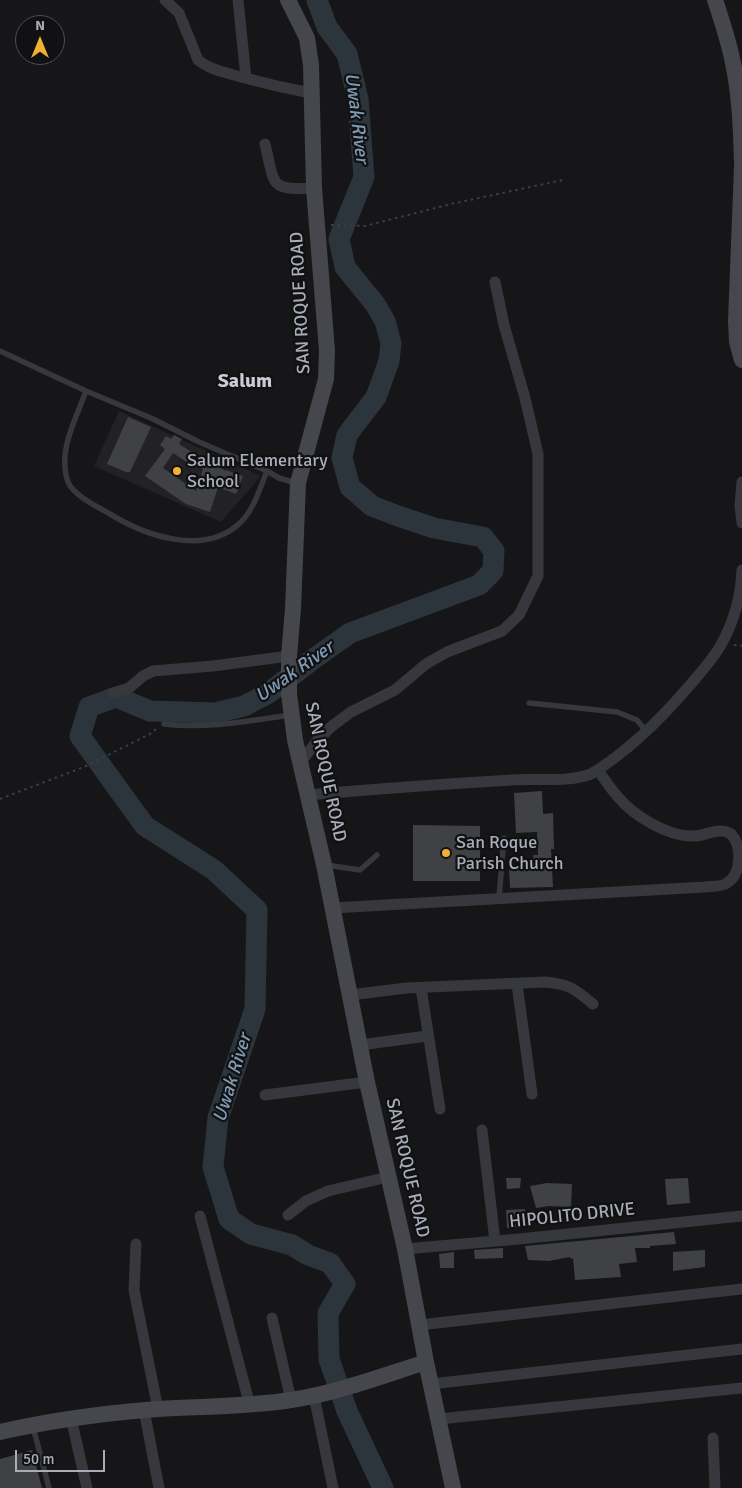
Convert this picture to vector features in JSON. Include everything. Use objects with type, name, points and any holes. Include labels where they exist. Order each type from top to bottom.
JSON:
[{"type":"street","points":[[165,0],[179,13],[198,60],[215,70],[278,87],[311,93]]},
{"type":"street","points":[[238,0],[246,78]]},
{"type":"street","name":"SAN ROQUE ROAD","points":[[288,0],[307,38],[311,65],[314,188],[325,311],[327,362],[322,396],[298,484],[289,694],[300,763],[324,865],[367,1082],[404,1248],[453,1488]]},
{"type":"street","points":[[715,0],[733,64],[741,130],[742,164],[736,321],[737,342],[742,360]]},
{"type":"street","points":[[265,144],[273,178],[277,185],[282,188],[314,188]]},
{"type":"street","points":[[300,763],[317,741],[332,726],[351,712],[395,690],[426,664],[448,652],[502,631],[519,615],[538,576],[538,454],[525,398],[504,326],[495,282]]},
{"type":"street","points":[[742,482],[740,505],[742,523]]},
{"type":"street","points":[[307,795],[517,779],[560,780],[584,776],[598,770],[647,732],[703,670],[722,644],[733,617],[742,570]]},
{"type":"street","points":[[113,693],[128,688],[153,671],[213,666],[289,664]]},
{"type":"street","points":[[332,908],[705,887],[726,884],[736,875],[742,864],[740,852],[731,834],[717,831],[702,836],[691,836],[675,834],[659,828],[641,817],[618,798],[598,770]]},
{"type":"street","points":[[350,995],[406,988],[545,982],[562,983],[575,989],[593,1004]]},
{"type":"street","points":[[517,984],[532,1094]]},
{"type":"street","points":[[421,988],[427,1036],[440,1109]]},
{"type":"street","points":[[360,1045],[427,1036]]},
{"type":"street","points":[[265,1095],[367,1082]]},
{"type":"street","points":[[482,1130],[495,1241]]},
{"type":"street","points":[[288,1215],[306,1201],[328,1190],[388,1178]]},
{"type":"street","points":[[200,1216],[250,1406]]},
{"type":"street","name":"HIPOLITO DRIVE","points":[[404,1248],[495,1241],[742,1216]]},
{"type":"street","points":[[136,1244],[134,1290],[151,1410],[159,1488]]},
{"type":"street","points":[[419,1325],[742,1289]]},
{"type":"street","points":[[272,1318],[291,1400]]},
{"type":"street","points":[[431,1384],[742,1349]]},
{"type":"street","points":[[0,1432],[71,1418],[151,1410],[250,1406],[291,1400],[332,1392],[426,1362]]},
{"type":"street","points":[[439,1419],[742,1388]]},
{"type":"street","points":[[314,1396],[333,1488]]},
{"type":"street","points":[[71,1418],[87,1488]]},
{"type":"street","points":[[713,1438],[715,1488]]},
{"type":"lane","points":[[0,351],[86,391],[151,418],[279,478],[298,484]]},
{"type":"lane","points":[[86,391],[65,446],[65,464],[69,484],[85,500],[128,525],[175,540],[193,542],[213,538],[242,522],[256,499],[267,471]]},
{"type":"lane","points":[[529,704],[617,712],[637,720],[647,732]]},
{"type":"lane","points":[[164,724],[186,727],[292,715]]},
{"type":"lane","points":[[499,899],[504,838]]},
{"type":"lane","points":[[324,865],[360,870],[377,855]]},
{"type":"lane","points":[[33,1424],[49,1488]]},
{"type":"path","points":[[330,225],[365,226],[451,204],[563,180]]},
{"type":"path","points":[[0,799],[84,767],[110,752],[152,733],[164,724]]},
{"type":"shaded area","name":"Salum Elementary School","points":[[119,411],[261,476],[221,522],[94,466]]},
{"type":"building","points":[[128,417],[151,427],[130,472],[126,472],[107,464]]},
{"type":"building","points":[[174,435],[182,439],[179,444],[200,457],[226,471],[243,476],[236,494],[218,487],[210,512],[186,504],[145,476],[165,449],[160,445],[166,436],[171,439]],"holes":[[[173,453],[188,463],[203,469],[196,491],[163,468]]]},
{"type":"building","points":[[542,791],[543,814],[553,813],[554,849],[551,849],[553,887],[510,888],[509,868],[534,867],[533,855],[538,855],[537,832],[516,833],[514,793]]},
{"type":"building","name":"San Roque Parish Church","points":[[413,825],[480,826],[480,881],[413,881]]},
{"type":"building","points":[[506,1178],[521,1178],[520,1188],[507,1189]]},
{"type":"building","points":[[688,1178],[690,1203],[667,1205],[665,1179]]},
{"type":"building","points":[[547,1183],[572,1184],[571,1207],[549,1206],[536,1208],[530,1186]]},
{"type":"building","points":[[525,1209],[525,1227],[507,1228],[506,1210]]},
{"type":"building","points":[[674,1232],[676,1244],[635,1248],[637,1262],[619,1264],[621,1277],[575,1280],[573,1258],[549,1261],[528,1260],[525,1246]]},
{"type":"building","points":[[503,1248],[503,1258],[475,1259],[474,1250]]},
{"type":"building","points":[[705,1250],[705,1267],[673,1271],[673,1252]]},
{"type":"building","points":[[454,1252],[454,1268],[440,1268],[439,1254]]},
{"type":"building","points":[[32,1450],[42,1488],[0,1488],[0,1459]]},
{"type":"waterway","name":"Uwak River","points":[[317,0],[327,27],[347,54],[358,99],[364,177],[339,239],[345,267],[375,304],[385,321],[391,343],[389,361],[376,397],[347,435],[342,458],[350,487],[372,506],[398,516],[434,528],[483,537],[494,551],[493,571],[479,585],[350,633],[267,694],[244,706],[215,713],[150,711],[116,697],[89,707],[80,736],[145,826],[214,870],[257,910],[255,1009],[218,1118],[213,1167],[229,1219],[251,1234],[292,1245],[308,1255],[330,1263],[345,1284],[328,1313],[329,1359],[347,1411],[383,1488]]},
{"type":"place","name":"Salum Elementary School","points":[[177,471]]},
{"type":"place","name":"San Roque Parish Church","points":[[446,853]]},
{"type":"district","name":"Salum","points":[[245,382]]}]
